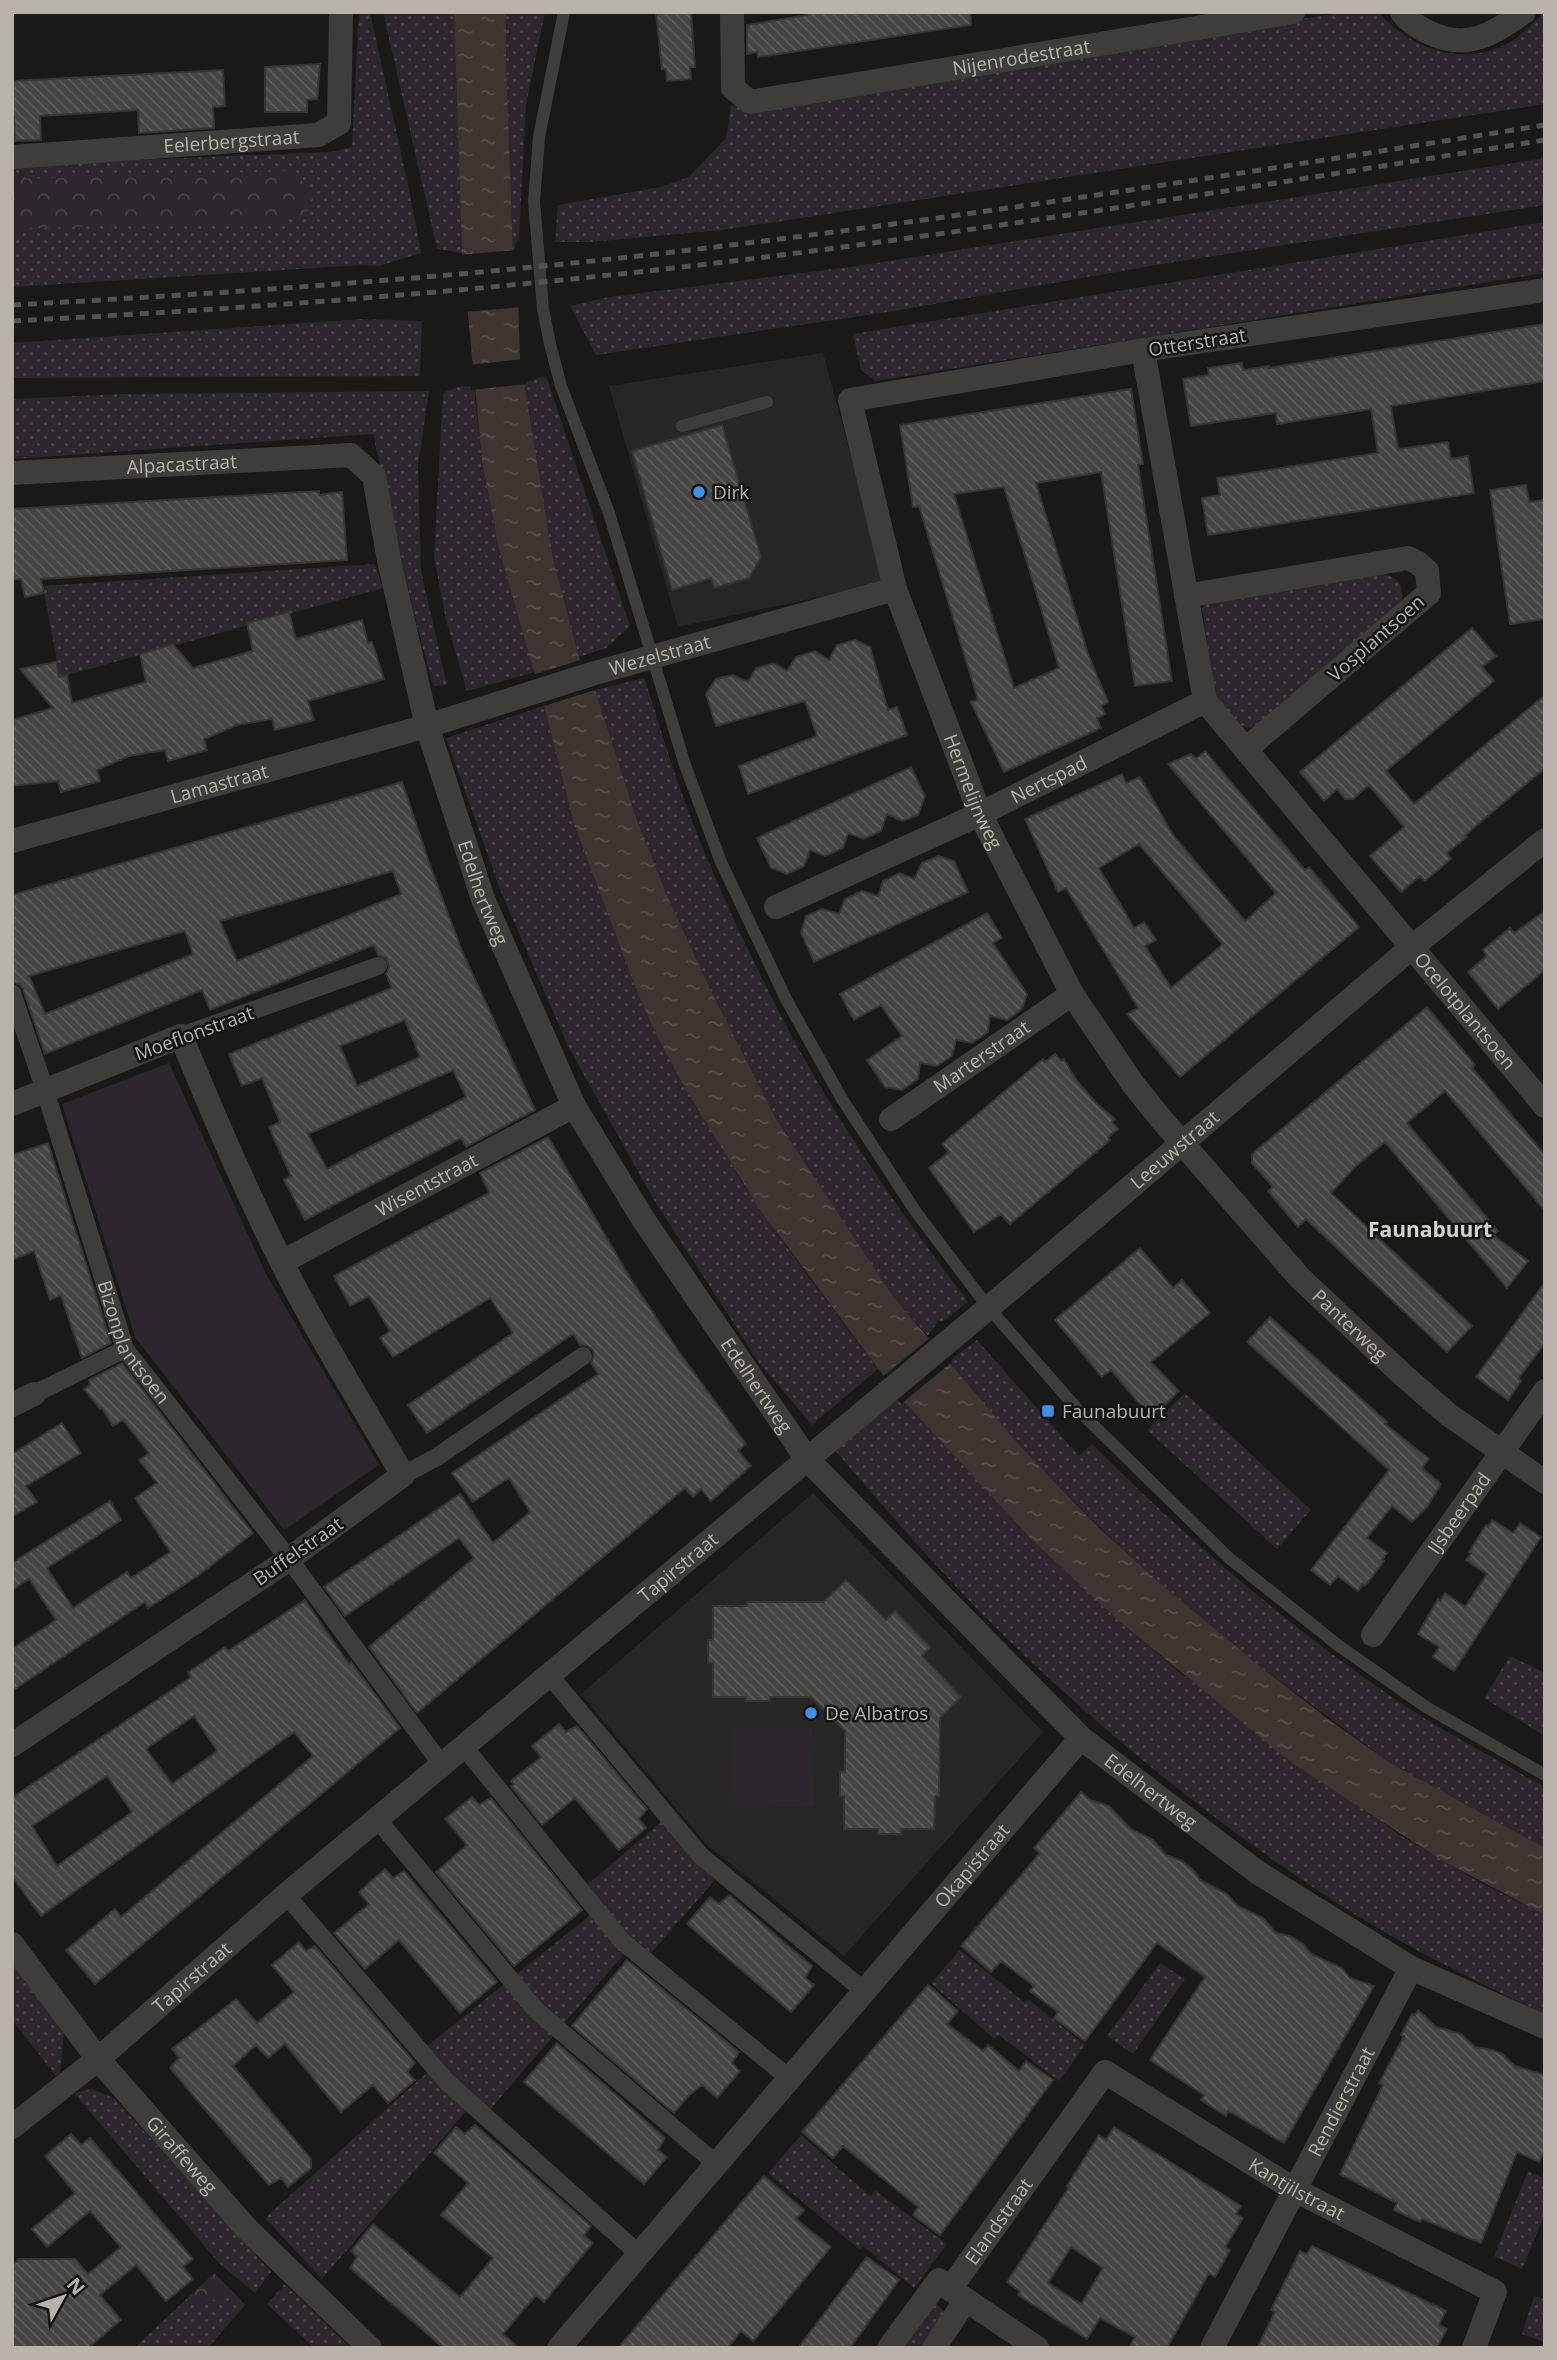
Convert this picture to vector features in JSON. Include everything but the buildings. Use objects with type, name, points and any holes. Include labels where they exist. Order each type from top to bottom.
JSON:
[{"type":"street","name":"Eelerbergstraat","points":[[12,157],[318,135],[339,123],[341,12]]},
{"type":"street","name":"Nijenrodestraat","points":[[732,12],[733,88],[750,102],[1293,12]]},
{"type":"street","points":[[1402,12],[1409,22],[1452,42],[1489,34],[1524,12]]},
{"type":"street","name":"Otterstraat","points":[[850,400],[1143,351],[1545,290]]},
{"type":"street","points":[[1143,351],[1205,701],[1411,947]]},
{"type":"street","name":"Hermelijnweg","points":[[850,400],[895,589],[980,814],[1072,994],[1133,1084],[1181,1143]]},
{"type":"street","name":"Alpacastraat","points":[[12,473],[351,455]]},
{"type":"street","name":"Edelhertweg","points":[[351,455],[374,476],[389,560],[427,726],[483,899],[574,1106],[663,1250],[807,1460],[1081,1738],[1257,1872],[1411,1968],[1545,2027]]},
{"type":"street","name":"Vosplantsoen","points":[[1186,596],[1408,558],[1427,571],[1429,593],[1246,749]]},
{"type":"street","name":"Wezelstraat","points":[[427,726],[595,673],[895,589]]},
{"type":"street","name":"Nertspad","points":[[776,907],[980,814],[1205,701]]},
{"type":"street","name":"Lamastraat","points":[[12,841],[427,726]]},
{"type":"street","name":"Leeuwstraat","points":[[807,1460],[1411,947],[1545,840]]},
{"type":"street","name":"Ocelotplantsoen","points":[[1411,947],[1545,1107]]},
{"type":"street","name":"Moeflonstraat","points":[[12,1104],[181,1036],[377,966]]},
{"type":"street","name":"Bizonplantsoen","points":[[12,993],[46,1090],[125,1349],[289,1559],[442,1765]]},
{"type":"street","name":"Marterstraat","points":[[891,1119],[1072,994]]},
{"type":"street","points":[[181,1036],[219,1130],[282,1262],[342,1372],[403,1475]]},
{"type":"street","name":"Wisentstraat","points":[[282,1262],[574,1106]]},
{"type":"street","name":"Panterweg","points":[[1181,1143],[1300,1278],[1404,1377],[1449,1415],[1545,1482]]},
{"type":"street","points":[[23,1400],[125,1349]]},
{"type":"street","name":"Buffelstraat","points":[[12,1745],[289,1559],[403,1475],[438,1457],[583,1356]]},
{"type":"street","name":"IJsbeerpad","points":[[1373,1635],[1545,1391]]},
{"type":"street","name":"Tapirstraat","points":[[12,2127],[98,2059],[286,1895],[807,1460]]},
{"type":"street","points":[[549,1675],[701,1856],[864,1992]]},
{"type":"street","name":"Okapistraat","points":[[559,2348],[1081,1738]]},
{"type":"street","points":[[464,1747],[622,1941],[789,2078]]},
{"type":"street","points":[[377,1819],[536,2010],[716,2164]]},
{"type":"street","points":[[286,1895],[447,2082],[639,2253]]},
{"type":"street","name":"Giraffeweg","points":[[12,1944],[98,2059],[246,2228],[370,2348]]},
{"type":"street","name":"Rendierstraat","points":[[1212,2348],[1411,1968]]},
{"type":"street","name":"Kantjilstraat","points":[[1105,2072],[1295,2190],[1495,2292],[1474,2348]]},
{"type":"street","name":"Elandstraat","points":[[934,2348],[957,2295],[1105,2072]]},
{"type":"street","points":[[889,2348],[939,2280],[1037,2348]]},
{"type":"lane","points":[[564,12],[539,137],[534,202],[543,309],[561,386],[609,513],[685,765],[721,862],[787,1001],[842,1098],[892,1177],[988,1307],[1079,1411],[1229,1558],[1339,1646],[1426,1707],[1545,1775]]},
{"type":"lane","points":[[681,426],[768,402]]},
{"type":"shaded area","points":[[823,353],[885,583],[678,627],[609,386]]},
{"type":"shaded area","name":"De Albatros","points":[[813,1493],[1043,1732],[844,1956],[705,1843],[581,1694]]},
{"type":"green space","points":[[359,12],[370,12],[421,253],[379,266],[12,287],[12,165],[331,152],[352,147]]},
{"type":"green space","points":[[383,12],[454,12],[462,253],[437,249]]},
{"type":"green space","points":[[506,12],[545,12],[526,104],[519,237],[513,251],[506,58]]},
{"type":"green space","points":[[1347,12],[1378,12],[1406,36],[1423,45],[1440,51],[1476,54],[1512,41],[1545,12],[1545,104],[722,230],[591,242],[555,242],[558,205],[661,187],[689,177],[726,138],[731,106]]},
{"type":"green space","points":[[1545,158],[1545,205],[1168,263],[888,312],[596,355],[570,306],[609,297],[857,266]]},
{"type":"green space","points":[[284,171],[305,183],[312,198],[307,213],[280,223],[12,229],[12,179]]},
{"type":"green space","points":[[1545,222],[1545,273],[875,381],[861,370],[853,334]]},
{"type":"green space","points":[[362,319],[422,321],[420,376],[12,378],[12,343]]},
{"type":"green space","points":[[546,376],[630,626],[606,648],[579,657],[553,559],[523,383]]},
{"type":"green space","points":[[474,386],[482,461],[499,549],[535,672],[467,691],[446,620],[434,557],[443,393],[458,387]]},
{"type":"green space","points":[[429,391],[418,465],[421,571],[447,685],[433,686],[373,434],[12,459],[12,399],[123,394]]},
{"type":"green space","points":[[375,564],[383,588],[60,677],[43,586]]},
{"type":"green space","points":[[1373,573],[1398,581],[1402,591],[1400,607],[1262,722],[1250,728],[1240,725],[1216,702],[1202,608],[1206,602]]},
{"type":"green space","points":[[644,678],[677,780],[705,854],[789,1031],[829,1102],[873,1170],[968,1302],[942,1322],[938,1321],[928,1336],[892,1295],[776,1119],[710,989],[666,893],[636,817],[595,690]]},
{"type":"green space","points":[[544,706],[574,824],[636,989],[741,1181],[878,1369],[812,1425],[760,1364],[654,1200],[568,1046],[501,892],[446,738]]},
{"type":"green space","points":[[169,1063],[266,1274],[379,1465],[284,1530],[135,1337],[62,1104]]},
{"type":"green space","points":[[977,1340],[1079,1456],[1092,1444],[1162,1512],[1310,1638],[1408,1707],[1545,1787],[1545,1848],[1392,1764],[1262,1668],[1162,1585],[1098,1526],[1020,1446],[948,1362]]},
{"type":"green space","points":[[1185,1393],[1311,1510],[1277,1549],[1147,1430]]},
{"type":"green space","points":[[897,1394],[1033,1541],[1120,1622],[1178,1671],[1400,1835],[1481,1883],[1545,1915],[1545,2014],[1411,1947],[1287,1870],[1152,1768],[1025,1656],[946,1576],[833,1448]]},
{"type":"green space","points":[[1510,1656],[1545,1673],[1545,1736],[1484,1698]]},
{"type":"green space","points":[[733,1727],[812,1728],[815,1806],[732,1809]]},
{"type":"green space","points":[[661,1822],[715,1880],[651,1953],[636,1940],[487,2113],[474,2102],[322,2279],[265,2218],[439,2062],[426,2047],[604,1904],[587,1885]]},
{"type":"green space","points":[[960,1950],[1024,2002],[1028,1999],[1085,2045],[1059,2081],[999,2035],[994,2039],[931,1983]]},
{"type":"green space","points":[[12,1962],[64,2030],[60,2073],[56,2076],[12,2020]]},
{"type":"green space","points":[[1160,1963],[1185,1979],[1133,2054],[1107,2036]]},
{"type":"green space","points":[[92,2089],[114,2098],[271,2272],[255,2293],[219,2263],[74,2093]]},
{"type":"green space","points":[[801,2135],[870,2196],[876,2191],[947,2244],[914,2288],[863,2246],[860,2250],[768,2173]]},
{"type":"green space","points":[[1528,2171],[1545,2179],[1545,2214],[1522,2269],[1494,2256]]},
{"type":"green space","points":[[214,2273],[232,2291],[195,2309],[191,2295]]},
{"type":"green space","points":[[285,2284],[351,2348],[314,2348],[267,2304]]},
{"type":"green space","points":[[232,2291],[245,2305],[208,2348],[134,2348],[191,2295],[196,2309]]},
{"type":"green space","points":[[1534,2296],[1545,2299],[1545,2342],[1522,2334]]},
{"type":"green space","points":[[934,2302],[945,2312],[921,2348],[901,2348]]},
{"type":"water","points":[[454,12],[506,12],[513,251],[520,359],[553,559],[579,657],[595,690],[636,817],[666,893],[710,989],[776,1119],[892,1295],[1020,1446],[1097,1526],[1162,1585],[1332,1722],[1392,1764],[1545,1848],[1545,1915],[1443,1861],[1292,1763],[1120,1622],[1033,1541],[897,1394],[758,1207],[685,1088],[636,989],[574,824],[544,706],[499,549],[482,461],[462,253]]},
{"type":"pier","points":[[516,250],[522,307],[464,312],[459,255]]},
{"type":"pier","points":[[523,359],[526,384],[471,390],[468,365]]},
{"type":"pier","points":[[584,659],[598,689],[541,707],[532,675]]},
{"type":"pier","points":[[932,1336],[952,1362],[901,1404],[881,1378]]},
{"type":"railway","points":[[12,305],[372,281],[641,256],[1037,204],[1545,125]]},
{"type":"railway","points":[[12,321],[364,298],[716,263],[1027,221],[1545,140]]},
{"type":"place","name":"Dirk","points":[[699,492]]},
{"type":"place","name":"Faunabuurt","points":[[1048,1411]]},
{"type":"place","name":"De Albatros","points":[[811,1713]]},
{"type":"district","name":"Faunabuurt","points":[[1430,1230]]}]
